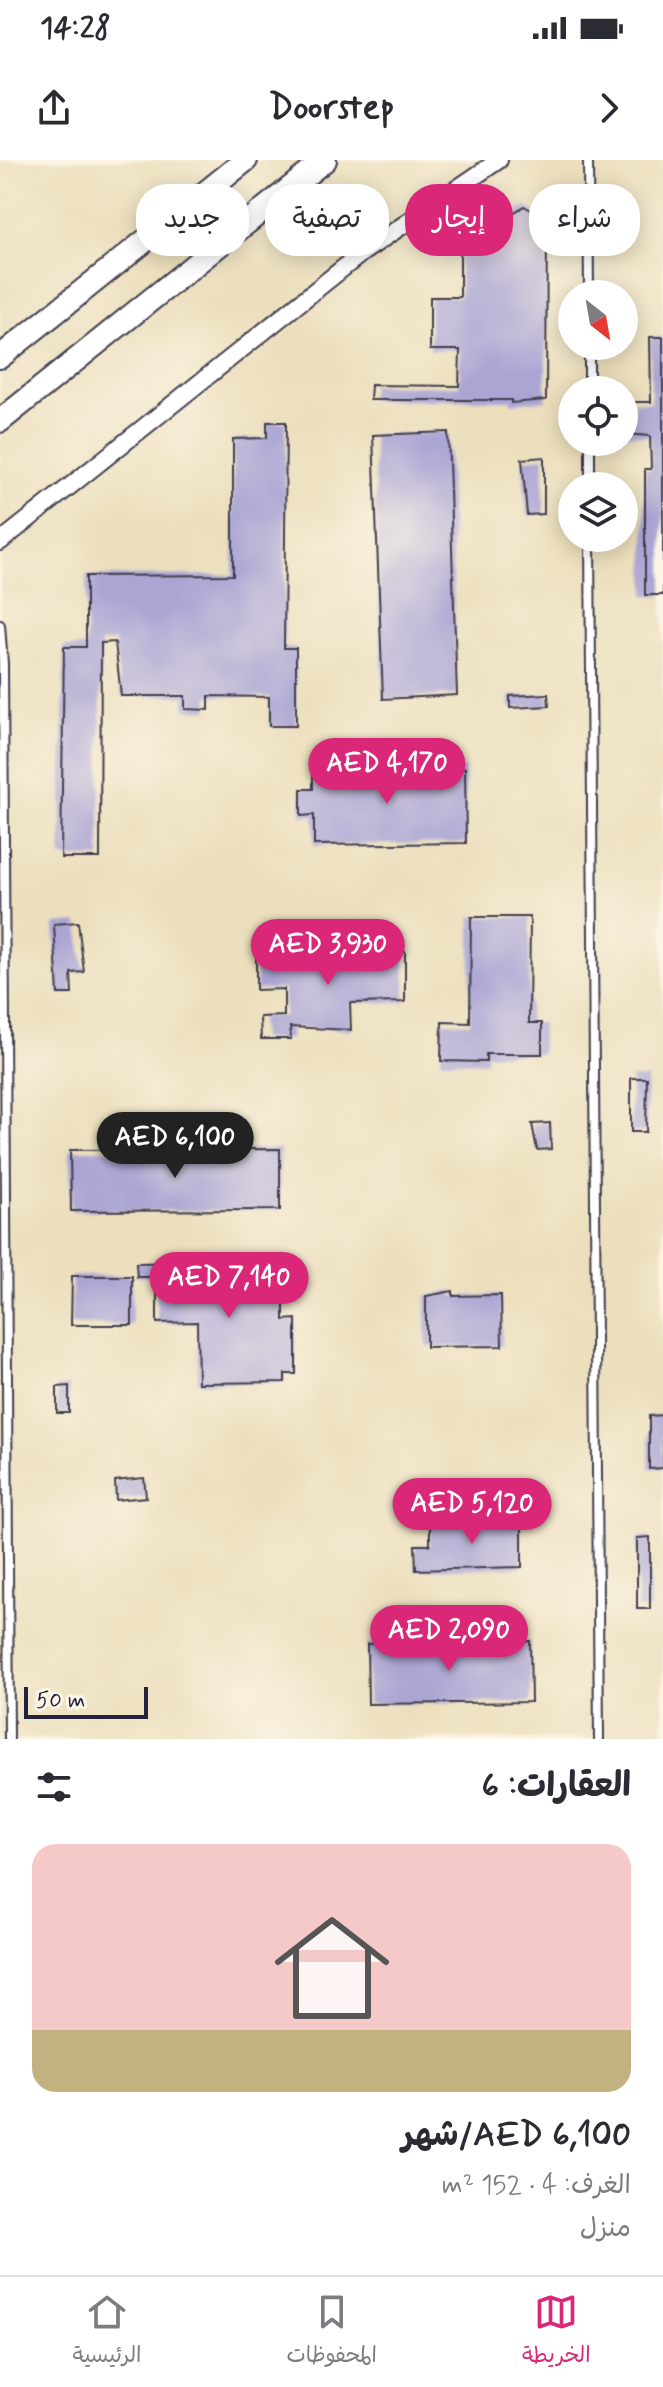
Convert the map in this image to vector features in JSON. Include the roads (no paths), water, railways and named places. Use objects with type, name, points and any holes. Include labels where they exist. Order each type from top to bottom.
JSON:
[{"type":"street","points":[[0,357],[246,160]]},
{"type":"street","points":[[0,421],[325,160]]},
{"type":"street","points":[[0,542],[362,253],[499,160]]},
{"type":"lane","points":[[588,160],[589,280]]},
{"type":"lane","points":[[590,552],[599,1739]]},
{"type":"lane","points":[[0,625],[3,656],[9,1739]]}]
